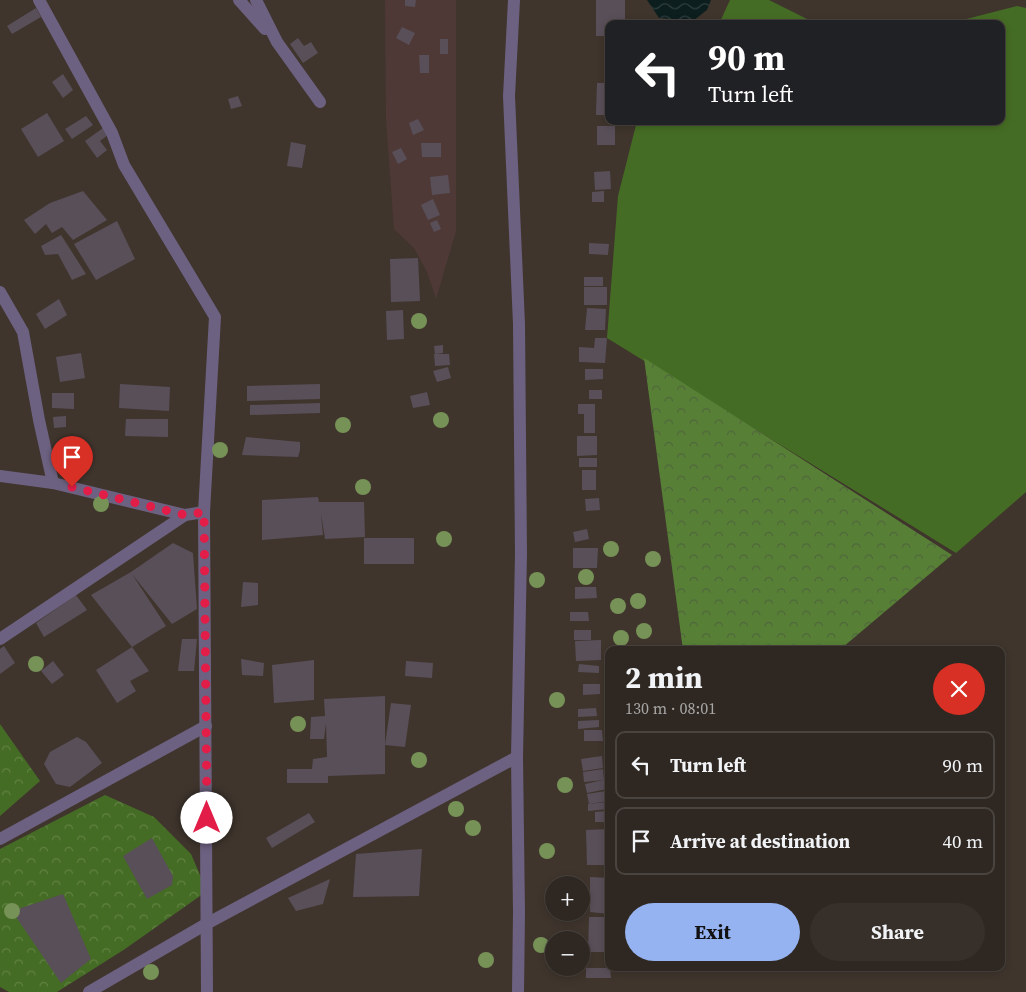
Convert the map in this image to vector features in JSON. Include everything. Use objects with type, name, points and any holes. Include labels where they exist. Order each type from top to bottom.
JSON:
[{"type":"street","points":[[38,0],[112,133],[124,165],[214,316],[204,512],[207,992]]},
{"type":"street","points":[[239,0],[277,42],[320,102]]},
{"type":"street","points":[[256,0],[277,42]]},
{"type":"street","points":[[514,0],[509,96],[519,324],[521,554],[517,757],[518,992]]},
{"type":"street","points":[[0,292],[23,332],[53,483]]},
{"type":"street","points":[[0,476],[53,483],[185,515],[204,512]]},
{"type":"street","points":[[0,639],[185,515]]},
{"type":"street","points":[[0,839],[206,726]]},
{"type":"street","points":[[89,992],[208,923],[517,757]]},
{"type":"shaded area","points":[[385,0],[456,0],[456,231],[436,299],[427,272],[414,248],[394,229],[386,119]]},
{"type":"green space","points":[[730,0],[769,0],[809,20],[721,20]]},
{"type":"green space","points":[[1017,6],[1026,8],[1026,492],[956,553],[607,338],[618,196],[636,125],[1005,125],[1005,20],[963,20]]},
{"type":"green space","points":[[644,358],[952,555],[844,646],[682,646]]},
{"type":"green space","points":[[0,724],[40,781],[0,816]]},
{"type":"green space","points":[[105,795],[154,817],[191,854],[207,891],[125,949],[57,992],[9,992],[0,987],[0,849]]},
{"type":"water","points":[[647,0],[711,0],[707,10],[694,20],[659,18]]},
{"type":"building","points":[[405,0],[416,0],[415,7],[405,6]]},
{"type":"building","points":[[596,0],[625,0],[625,20],[605,20],[605,36],[596,36]]},
{"type":"building","points":[[36,8],[41,17],[12,34],[7,26]]},
{"type":"building","points":[[402,27],[415,33],[409,45],[396,38]]},
{"type":"building","points":[[298,38],[304,46],[311,42],[318,53],[303,63],[290,44]]},
{"type":"building","points":[[440,39],[448,39],[448,54],[440,54]]},
{"type":"building","points":[[419,55],[429,55],[429,73],[420,73]]},
{"type":"building","points":[[63,74],[73,90],[63,98],[52,82]]},
{"type":"building","points":[[597,83],[605,83],[605,115],[596,115]]},
{"type":"building","points":[[238,96],[242,106],[231,109],[228,99]]},
{"type":"building","points":[[47,113],[64,141],[38,157],[21,129]]},
{"type":"building","points":[[86,116],[93,125],[72,139],[65,129]]},
{"type":"building","points":[[418,119],[424,130],[413,135],[409,123]]},
{"type":"building","points":[[597,126],[615,126],[615,145],[597,145]]},
{"type":"building","points":[[103,128],[108,135],[100,141],[107,150],[97,158],[85,141]]},
{"type":"building","points":[[291,142],[306,145],[302,168],[287,166]]},
{"type":"building","points":[[421,143],[441,143],[441,157],[422,157]]},
{"type":"building","points":[[401,148],[407,159],[398,164],[392,152]]},
{"type":"building","points":[[610,171],[611,189],[595,190],[594,172]]},
{"type":"building","points":[[448,175],[450,193],[432,195],[430,177]]},
{"type":"building","points":[[83,191],[107,220],[73,240],[62,227],[52,233],[46,224],[35,234],[24,220],[50,203]]},
{"type":"building","points":[[604,191],[604,202],[592,202],[592,192]]},
{"type":"building","points":[[433,199],[440,215],[428,220],[421,205]]},
{"type":"building","points":[[437,220],[441,229],[434,232],[430,223]]},
{"type":"building","points":[[117,221],[135,259],[96,280],[74,244]]},
{"type":"building","points":[[61,235],[86,274],[72,280],[58,254],[45,255],[41,246]]},
{"type":"building","points":[[589,243],[609,244],[608,255],[589,254]]},
{"type":"building","points":[[418,258],[420,301],[391,302],[390,259]]},
{"type":"building","points":[[584,277],[603,277],[603,286],[584,286]]},
{"type":"building","points":[[584,287],[607,287],[607,305],[584,305]]},
{"type":"building","points":[[59,299],[67,315],[45,329],[36,314]]},
{"type":"building","points":[[587,308],[606,309],[605,330],[585,330]]},
{"type":"building","points":[[403,310],[404,339],[387,340],[386,311]]},
{"type":"building","points":[[595,338],[607,338],[605,363],[579,362],[579,347],[594,348]]},
{"type":"building","points":[[443,345],[443,353],[435,354],[434,346]]},
{"type":"building","points":[[81,353],[85,378],[60,382],[56,357]]},
{"type":"building","points":[[434,354],[449,354],[450,365],[435,366]]},
{"type":"building","points":[[448,367],[451,378],[437,382],[433,371]]},
{"type":"building","points":[[585,369],[603,369],[603,379],[585,380]]},
{"type":"building","points":[[120,384],[170,387],[169,411],[119,408]]},
{"type":"building","points":[[320,384],[320,399],[247,401],[247,386]]},
{"type":"building","points":[[589,390],[602,390],[602,399],[589,399]]},
{"type":"building","points":[[427,392],[430,405],[413,408],[410,396]]},
{"type":"building","points":[[52,393],[74,393],[74,409],[52,408]]},
{"type":"building","points":[[320,403],[320,413],[250,415],[250,405]]},
{"type":"building","points":[[578,404],[595,404],[595,433],[584,433],[584,414],[578,414]]},
{"type":"building","points":[[66,416],[66,427],[54,428],[53,417]]},
{"type":"building","points":[[126,419],[168,419],[168,437],[125,436]]},
{"type":"building","points":[[577,436],[597,436],[597,455],[577,456]]},
{"type":"building","points":[[246,437],[300,442],[298,457],[242,455]]},
{"type":"building","points":[[579,458],[597,458],[597,467],[579,467]]},
{"type":"building","points":[[582,470],[596,470],[596,490],[582,490]]},
{"type":"building","points":[[318,497],[319,502],[364,502],[365,537],[325,539],[321,513],[323,535],[262,540],[262,500]]},
{"type":"building","points":[[599,498],[600,510],[586,511],[585,499]]},
{"type":"building","points":[[587,529],[589,539],[575,542],[573,532]]},
{"type":"building","points":[[364,538],[414,538],[414,564],[364,564]]},
{"type":"building","points":[[173,543],[193,553],[197,609],[172,624],[132,574],[166,626],[132,647],[91,595],[131,572]]},
{"type":"building","points":[[573,548],[598,548],[597,568],[573,568]]},
{"type":"building","points":[[243,582],[258,583],[258,605],[241,607]]},
{"type":"building","points":[[575,587],[596,587],[597,598],[575,599]]},
{"type":"building","points":[[76,595],[87,610],[44,637],[36,623]]},
{"type":"building","points":[[570,612],[588,612],[589,621],[570,621]]},
{"type":"building","points":[[574,630],[591,630],[591,640],[574,640]]},
{"type":"building","points":[[182,639],[197,639],[194,671],[178,671]]},
{"type":"building","points":[[601,640],[601,660],[576,661],[575,641]]},
{"type":"building","points":[[4,646],[15,663],[0,674],[0,649]]},
{"type":"building","points":[[132,647],[149,671],[130,681],[136,691],[117,703],[96,670]]},
{"type":"building","points":[[241,659],[264,663],[263,676],[242,675]]},
{"type":"building","points":[[314,660],[314,700],[274,703],[272,665]]},
{"type":"building","points":[[53,661],[64,675],[52,684],[41,671]]},
{"type":"building","points":[[406,661],[433,663],[432,678],[405,676]]},
{"type":"building","points":[[579,664],[599,666],[599,673],[578,672]]},
{"type":"building","points":[[583,684],[600,684],[600,694],[583,695]]},
{"type":"building","points":[[385,696],[385,774],[328,776],[328,783],[287,783],[287,769],[312,769],[313,759],[327,757],[326,723],[324,739],[310,739],[311,717],[325,716],[324,699]]},
{"type":"building","points":[[391,703],[411,705],[405,747],[385,745]]},
{"type":"building","points":[[596,708],[597,716],[578,717],[578,709]]},
{"type":"building","points":[[599,720],[599,727],[578,729],[578,721]]},
{"type":"building","points":[[584,730],[602,730],[603,741],[584,741]]},
{"type":"building","points":[[77,737],[86,742],[102,763],[70,787],[56,784],[44,764],[50,752]]},
{"type":"building","points":[[602,756],[603,768],[583,771],[581,759]]},
{"type":"building","points":[[603,769],[604,780],[584,782],[583,772]]},
{"type":"building","points":[[605,780],[605,789],[587,793],[585,784]]},
{"type":"building","points":[[605,791],[605,801],[589,804],[587,794]]},
{"type":"building","points":[[605,802],[605,809],[588,811],[588,804]]},
{"type":"building","points":[[605,811],[605,822],[595,822],[595,812]]},
{"type":"building","points":[[309,813],[315,822],[272,848],[266,838]]},
{"type":"building","points":[[605,829],[605,865],[587,865],[586,830]]},
{"type":"building","points":[[152,838],[173,876],[172,885],[147,899],[123,856]]},
{"type":"building","points":[[422,849],[419,896],[353,897],[356,854]]},
{"type":"building","points":[[590,877],[605,878],[605,914],[590,912]]},
{"type":"building","points":[[330,879],[323,904],[296,911],[288,898]]},
{"type":"building","points":[[63,894],[91,959],[61,983],[12,911]]},
{"type":"building","points":[[590,917],[605,917],[605,952],[590,952]]},
{"type":"building","points":[[590,968],[605,968],[605,971],[610,971],[611,978],[586,978],[586,976],[590,976]]},
{"type":"route","points":[[72,487],[185,515],[204,512],[207,818]]}]
